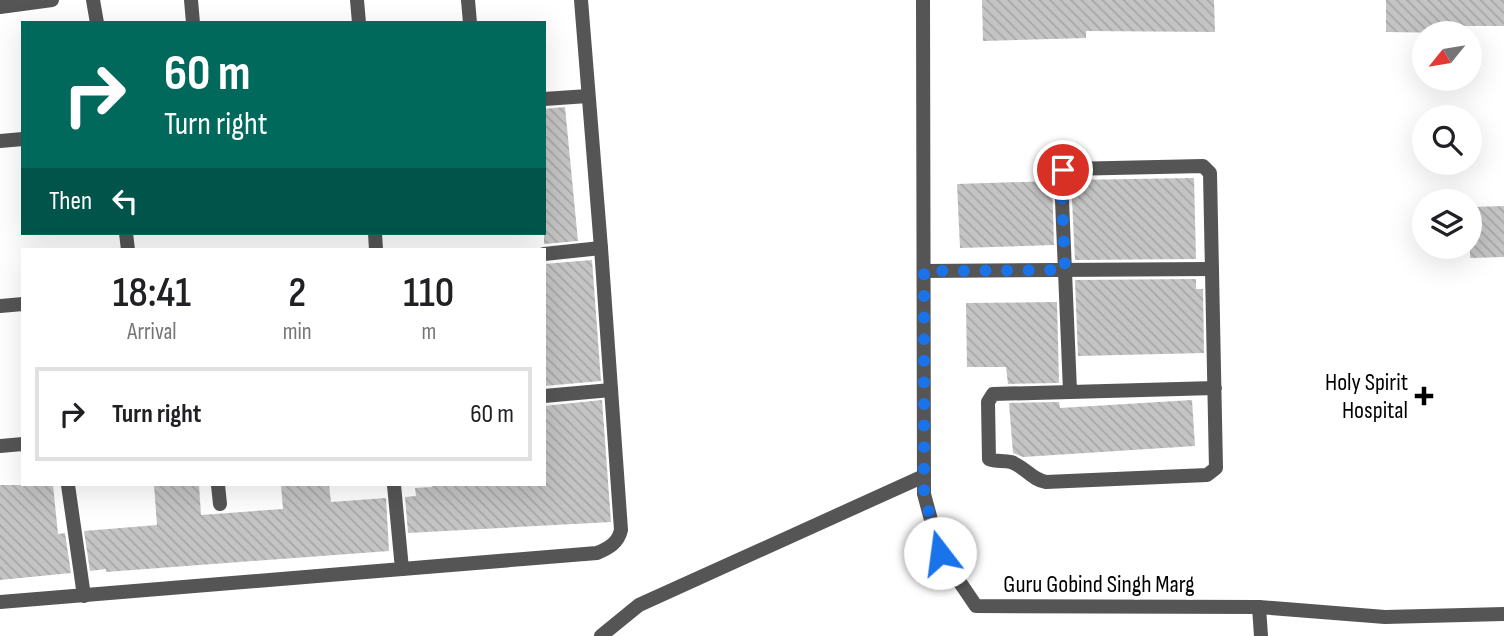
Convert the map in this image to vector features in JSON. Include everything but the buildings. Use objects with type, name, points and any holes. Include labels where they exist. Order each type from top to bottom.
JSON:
[{"type":"street","points":[[0,7],[52,0]]},
{"type":"street","points":[[93,0],[97,21]]},
{"type":"street","points":[[191,0],[193,21]]},
{"type":"street","points":[[357,0],[359,21]]},
{"type":"street","points":[[468,0],[470,21]]},
{"type":"street","points":[[0,601],[597,553],[619,538],[621,530],[581,0]]},
{"type":"street","name":"Guru Gobind Singh Marg","points":[[923,0],[924,494],[940,553],[976,606],[1259,607],[1385,617],[1504,614]]},
{"type":"street","points":[[546,99],[588,96]]},
{"type":"street","points":[[0,141],[21,139]]},
{"type":"street","points":[[1070,391],[1061,176],[1063,170],[1203,166],[1210,173],[1217,466],[1211,474],[1046,482],[1013,463],[989,459],[988,402],[991,396],[997,393],[1215,388]]},
{"type":"street","points":[[546,254],[601,248]]},
{"type":"street","points":[[924,271],[1212,269]]},
{"type":"street","points":[[0,306],[21,304]]},
{"type":"street","points":[[546,396],[611,390]]},
{"type":"street","points":[[0,446],[21,444]]},
{"type":"street","points":[[601,636],[639,605],[924,477]]},
{"type":"street","points":[[68,486],[84,596]]},
{"type":"street","points":[[218,486],[220,504]]},
{"type":"street","points":[[394,486],[402,569]]},
{"type":"street","points":[[1259,607],[1261,636]]},
{"type":"place","name":"Holy Spirit Hospital","points":[[1424,396]]},
{"type":"route","points":[[940,553],[924,494],[924,271],[1065,270],[1061,176],[1063,170]]}]
